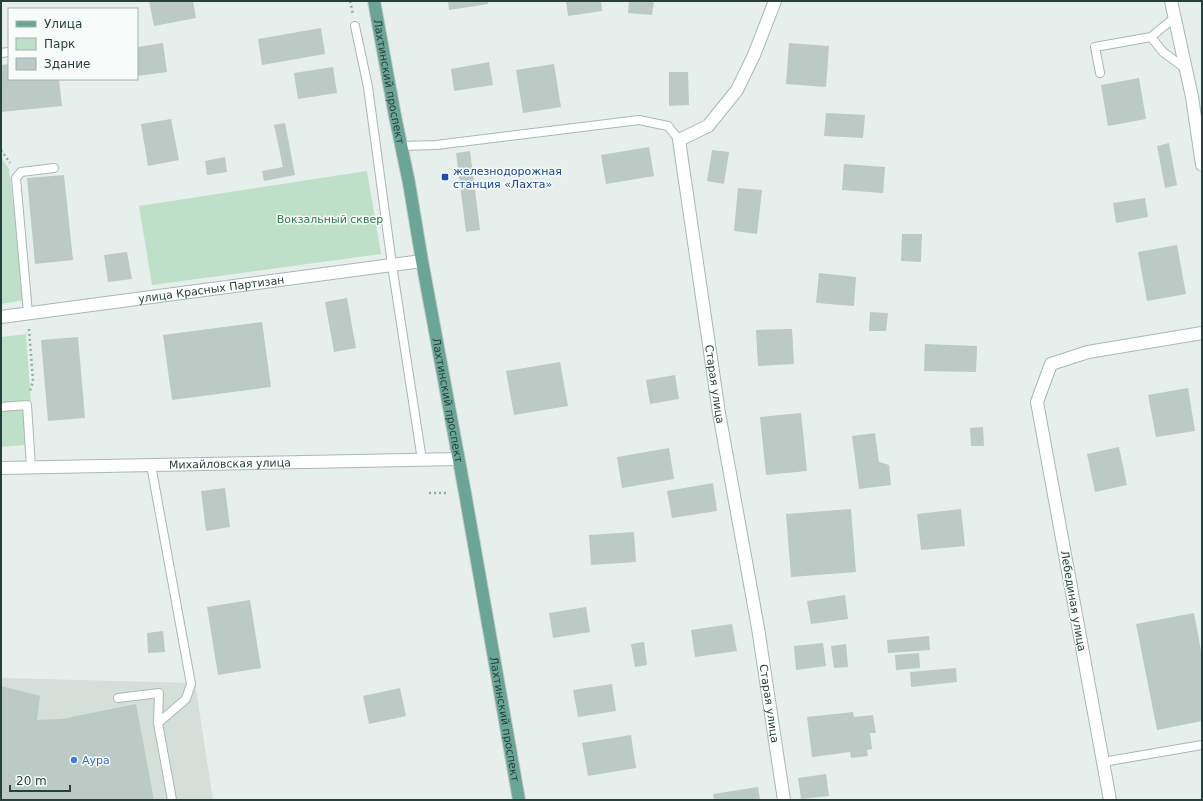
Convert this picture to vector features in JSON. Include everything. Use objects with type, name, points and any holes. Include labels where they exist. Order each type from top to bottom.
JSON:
[{"type":"main road","name":"Лахтинский проспект","points":[[374,1],[409,183],[519,800]]},
{"type":"street","points":[[679,140],[708,126],[737,90],[754,55],[774,1]]},
{"type":"street","points":[[1171,1],[1192,97],[1202,165]]},
{"type":"street","name":"Старая улица","points":[[679,140],[720,413],[758,628],[784,800]]},
{"type":"street","name":"улица Красных Партизан","points":[[1,317],[422,261]]},
{"type":"street","name":"Лебединая улица","points":[[1110,800],[1037,402],[1051,364],[1088,352],[1202,333]]},
{"type":"street","name":"Михайловская улица","points":[[1,468],[458,459]]},
{"type":"lane","points":[[1100,73],[1095,47],[1151,37],[1174,18]]},
{"type":"lane","points":[[355,26],[368,87],[392,265],[422,460]]},
{"type":"lane","points":[[1151,37],[1163,52],[1186,69]]},
{"type":"lane","points":[[401,146],[436,145],[639,120],[668,126],[679,140]]},
{"type":"lane","points":[[28,313],[16,178],[21,172],[54,168]]},
{"type":"lane","points":[[1,407],[27,405],[31,467]]},
{"type":"lane","points":[[151,465],[190,684],[186,699],[158,723]]},
{"type":"lane","points":[[118,698],[159,693],[158,723],[172,800]]},
{"type":"lane","points":[[1103,762],[1202,745]]},
{"type":"path","points":[[27,405],[33,381],[28,313]]},
{"type":"shaded area","points":[[1,678],[195,683],[213,800],[1,800]]},
{"type":"green space","points":[[1,157],[9,169],[25,300],[1,304]]},
{"type":"green space","name":"Вокзальный сквер","points":[[367,171],[381,254],[152,285],[139,206]]},
{"type":"green space","points":[[26,334],[34,444],[1,447],[1,337]]},
{"type":"building","points":[[149,1],[193,1],[196,18],[154,26]]},
{"type":"building","points":[[448,1],[488,1],[488,4],[449,10]]},
{"type":"building","points":[[566,1],[601,1],[602,11],[568,16]]},
{"type":"building","points":[[629,1],[654,1],[652,15],[628,13]]},
{"type":"building","points":[[321,28],[325,54],[262,65],[258,39]]},
{"type":"building","points":[[163,43],[167,72],[138,76],[138,47]]},
{"type":"building","points":[[789,43],[829,46],[826,87],[786,84]]},
{"type":"building","points":[[489,62],[493,85],[454,91],[451,69]]},
{"type":"building","points":[[8,64],[8,80],[59,80],[62,106],[1,112],[1,65]]},
{"type":"building","points":[[554,64],[561,107],[523,113],[516,70]]},
{"type":"building","points":[[333,67],[337,93],[298,99],[294,73]]},
{"type":"building","points":[[669,72],[688,72],[689,105],[669,106]]},
{"type":"building","points":[[1139,78],[1146,119],[1108,126],[1101,85]]},
{"type":"building","points":[[826,113],[865,115],[863,138],[824,136]]},
{"type":"building","points":[[171,119],[179,160],[148,166],[141,124]]},
{"type":"building","points":[[285,123],[295,175],[264,181],[262,171],[283,167],[274,125]]},
{"type":"building","points":[[1169,143],[1177,185],[1165,188],[1157,146]]},
{"type":"building","points":[[649,147],[654,176],[606,184],[601,155]]},
{"type":"building","points":[[712,150],[729,152],[724,184],[707,181]]},
{"type":"building","points":[[470,151],[480,230],[466,232],[456,153]]},
{"type":"building","points":[[225,157],[227,172],[207,175],[205,161]]},
{"type":"building","points":[[844,164],[885,167],[883,193],[842,190]]},
{"type":"building","points":[[64,175],[73,260],[35,264],[27,178]]},
{"type":"building","points":[[738,188],[762,190],[757,234],[734,231]]},
{"type":"building","points":[[1145,198],[1148,217],[1116,223],[1113,203]]},
{"type":"building","points":[[902,234],[922,234],[921,262],[901,261]]},
{"type":"building","points":[[1177,245],[1186,294],[1147,301],[1138,252]]},
{"type":"building","points":[[127,252],[132,279],[108,282],[104,255]]},
{"type":"building","points":[[819,273],[856,277],[854,306],[816,303]]},
{"type":"building","points":[[347,298],[356,348],[334,352],[325,302]]},
{"type":"building","points":[[870,312],[888,313],[886,331],[869,331]]},
{"type":"building","points":[[262,322],[271,387],[172,400],[163,335]]},
{"type":"building","points":[[792,329],[794,364],[758,366],[756,330]]},
{"type":"building","points":[[78,337],[85,418],[48,421],[41,340]]},
{"type":"building","points":[[925,344],[977,346],[976,372],[924,371]]},
{"type":"building","points":[[560,362],[568,406],[514,415],[506,371]]},
{"type":"building","points":[[675,375],[679,399],[650,404],[646,380]]},
{"type":"building","points":[[1188,388],[1195,431],[1156,437],[1148,395]]},
{"type":"building","points":[[801,413],[807,471],[766,475],[760,417]]},
{"type":"building","points":[[983,427],[984,446],[971,446],[970,428]]},
{"type":"building","points":[[875,433],[879,462],[889,465],[891,485],[859,489],[852,436]]},
{"type":"building","points":[[1119,447],[1127,485],[1095,492],[1087,454]]},
{"type":"building","points":[[669,448],[674,479],[622,488],[617,457]]},
{"type":"building","points":[[713,483],[717,511],[672,518],[667,491]]},
{"type":"building","points":[[225,488],[230,527],[206,531],[201,491]]},
{"type":"building","points":[[851,509],[856,572],[791,577],[786,514]]},
{"type":"building","points":[[961,509],[965,546],[921,550],[917,514]]},
{"type":"building","points":[[634,532],[636,562],[591,565],[589,535]]},
{"type":"building","points":[[845,595],[848,619],[811,624],[807,601]]},
{"type":"building","points":[[250,600],[261,668],[218,675],[207,607]]},
{"type":"building","points":[[586,607],[590,632],[553,638],[549,613]]},
{"type":"building","points":[[1194,613],[1202,656],[1202,721],[1157,730],[1136,624]]},
{"type":"building","points":[[732,624],[737,651],[695,657],[691,630]]},
{"type":"building","points":[[163,631],[165,652],[148,653],[147,633]]},
{"type":"building","points":[[929,636],[930,650],[888,653],[887,640]]},
{"type":"building","points":[[644,642],[647,665],[635,667],[631,644]]},
{"type":"building","points":[[823,643],[826,666],[796,670],[794,646]]},
{"type":"building","points":[[846,644],[848,667],[834,668],[831,646]]},
{"type":"building","points":[[919,653],[920,668],[896,670],[895,655]]},
{"type":"building","points":[[956,668],[957,682],[911,687],[910,672]]},
{"type":"building","points":[[612,684],[616,711],[578,717],[573,690]]},
{"type":"building","name":"Аура","points":[[1,686],[40,696],[37,720],[62,719],[136,704],[154,800],[1,800]]},
{"type":"building","points":[[400,688],[406,716],[369,724],[363,696]]},
{"type":"building","points":[[853,712],[854,717],[873,715],[876,733],[870,733],[872,749],[867,750],[868,756],[851,758],[850,752],[812,757],[807,717]]},
{"type":"building","points":[[631,735],[636,768],[588,776],[582,743]]},
{"type":"building","points":[[826,774],[829,796],[801,799],[798,778]]},
{"type":"building","points":[[758,787],[760,800],[714,800],[713,794]]},
{"type":"place","name":"железнодорожная станция «Лахта»","points":[[445,177]]},
{"type":"place","name":"Аура","points":[[74,760]]}]
